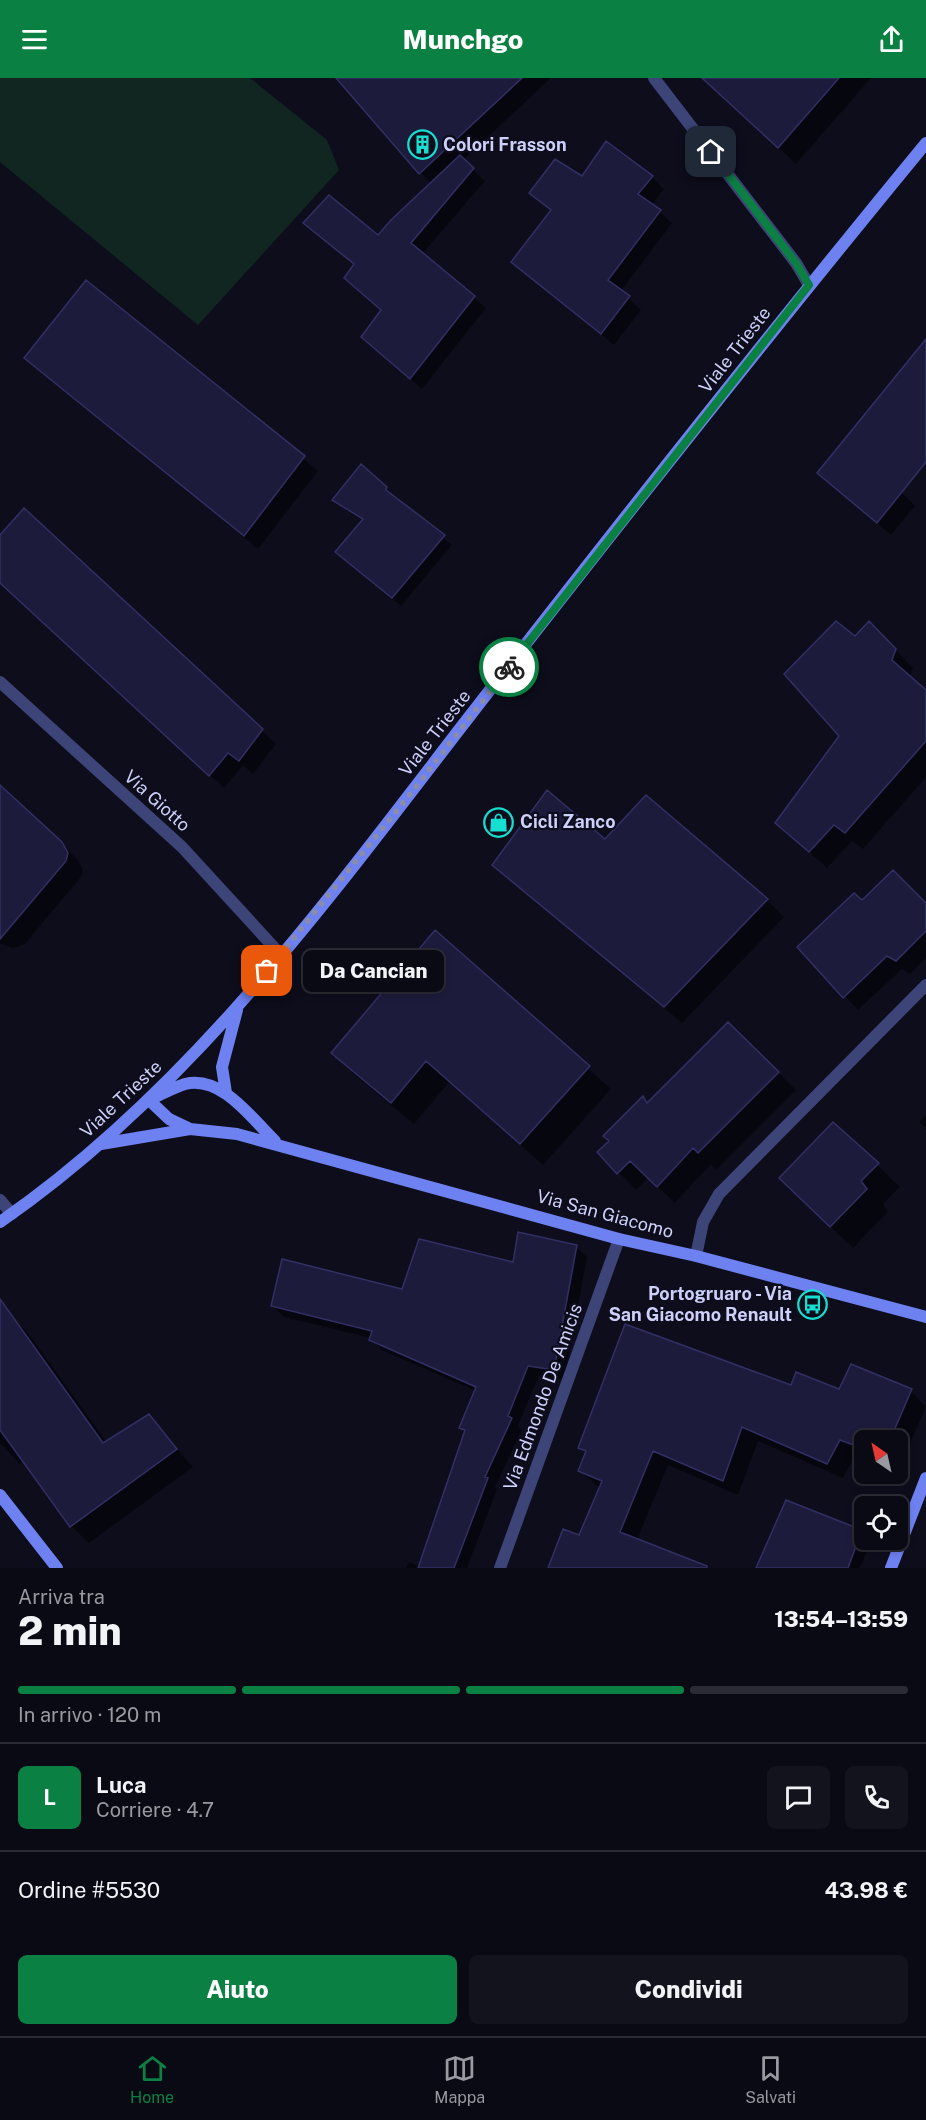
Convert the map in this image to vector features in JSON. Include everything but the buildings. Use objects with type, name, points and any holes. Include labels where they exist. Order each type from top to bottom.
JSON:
[{"type":"main road","name":"Viale Trieste","points":[[0,1222],[100,1144],[149,1100],[239,1004],[420,782],[809,285],[926,143]]},
{"type":"main road","points":[[226,1093],[222,1067],[225,1047],[239,1004]]},
{"type":"main road","name":"Via San Giacomo","points":[[190,1129],[169,1119],[149,1100],[185,1084],[202,1084],[226,1093],[276,1142]]},
{"type":"main road","name":"Via San Giacomo","points":[[100,1144],[190,1129],[237,1134],[276,1142],[620,1239],[696,1256],[926,1317]]},
{"type":"main road","points":[[891,1568],[926,1478]]},
{"type":"main road","points":[[0,1495],[57,1568]]},
{"type":"street","points":[[654,78],[796,263],[809,285]]},
{"type":"street","name":"Via Giotto","points":[[0,682],[182,847],[281,955]]},
{"type":"street","points":[[696,1256],[703,1222],[718,1194],[926,985]]},
{"type":"street","points":[[0,1200],[12,1214]]},
{"type":"street","name":"Via Edmondo De Amicis","points":[[500,1568],[620,1239]]},
{"type":"green space","points":[[0,78],[250,78],[327,140],[339,170],[198,325],[0,162]]},
{"type":"way so far","points":[[267,971],[420,782],[509,667]]},
{"type":"place","name":"Colori Frasson","points":[[422,145]]},
{"type":"place","name":"Cicli Zanco","points":[[499,822]]},
{"type":"place","name":"Da Cancian","points":[[267,971]]},
{"type":"place","name":"Portogruaro - Via San Giacomo Renault","points":[[813,1304]]},
{"type":"route","points":[[509,667],[809,285],[796,263],[711,152]]}]
